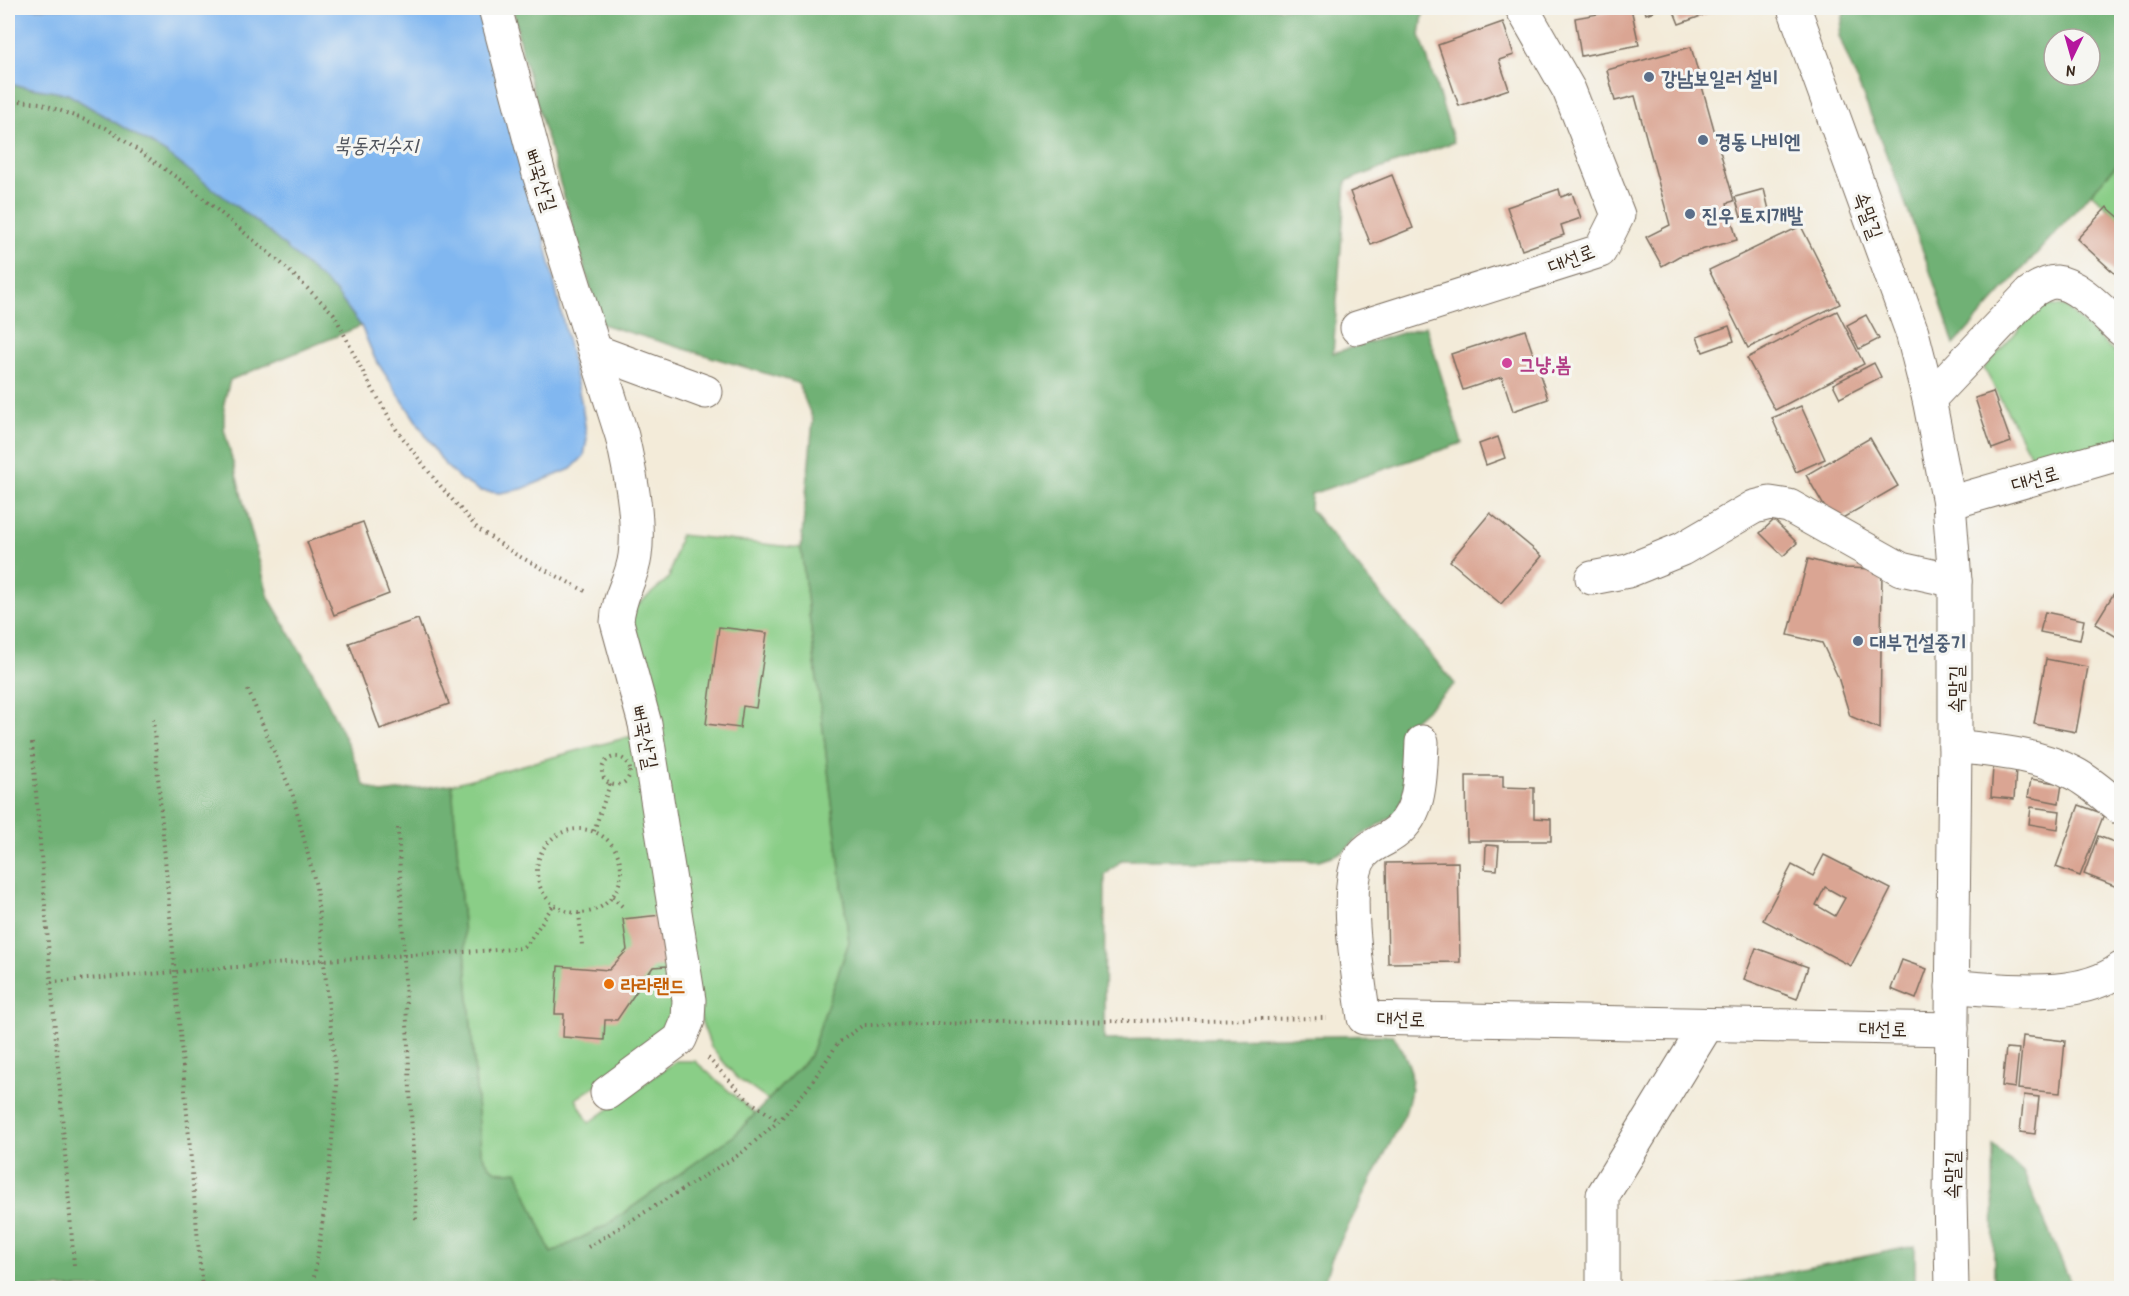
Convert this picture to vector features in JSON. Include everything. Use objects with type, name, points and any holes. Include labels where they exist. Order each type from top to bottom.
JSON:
[{"type":"street","name":"뻐꾹산길","points":[[495,8],[539,174],[622,436],[630,472],[635,514],[635,556],[618,606],[617,622],[645,724],[687,988],[688,1020],[684,1031]]},
{"type":"street","name":"대선로","points":[[1357,328],[1600,251],[1618,215],[1569,90],[1522,8]]},
{"type":"street","name":"속말길","points":[[1797,10],[1912,332],[1929,399],[1949,503],[1955,581],[1952,1288]]},
{"type":"street","points":[[1929,399],[2030,293],[2040,287],[2054,282],[2067,285],[2083,294],[2121,330]]},
{"type":"street","points":[[595,351],[706,392]]},
{"type":"street","name":"대선로","points":[[1949,503],[2121,453]]},
{"type":"street","points":[[1592,578],[1628,571],[1682,549],[1754,507],[1770,503],[1789,506],[1901,569],[1955,581]]},
{"type":"street","name":"대선로","points":[[1422,742],[1419,785],[1414,810],[1406,824],[1369,847],[1358,861],[1353,877],[1352,905],[1364,1018],[1952,1029]]},
{"type":"street","points":[[1955,746],[2018,756],[2074,772],[2121,810]]},
{"type":"street","points":[[1952,987],[2047,991],[2082,986],[2110,976],[2121,968]]},
{"type":"street","points":[[1603,1288],[1603,1195],[1707,1025]]},
{"type":"street","points":[[607,1093],[680,1039],[684,1031]]},
{"type":"path","points":[[8,100],[40,103],[106,128],[186,184],[282,264],[334,314],[364,374],[396,429],[436,481],[477,528],[515,554],[618,606]]},
{"type":"path","points":[[248,690],[293,796],[316,886],[337,1086],[327,1192],[311,1288]]},
{"type":"path","points":[[153,719],[202,1288]]},
{"type":"path","points":[[32,743],[74,1265]]},
{"type":"path","points":[[594,831],[610,784]]},
{"type":"path","points":[[398,828],[416,1220]]},
{"type":"path","points":[[567,830],[594,831],[607,838],[616,850],[621,864],[621,878],[612,897],[606,903],[594,910],[579,913],[566,911],[544,895],[537,870],[539,856],[556,835],[567,830]]},
{"type":"path","points":[[612,897],[623,907]]},
{"type":"path","points":[[51,982],[323,960],[523,947],[554,904]]},
{"type":"path","points":[[579,913],[582,945]]},
{"type":"path","points":[[588,1247],[740,1154],[779,1120],[808,1088],[838,1043],[863,1025],[1364,1018]]},
{"type":"path","points":[[684,1031],[748,1100],[779,1120]]},
{"type":"green space","points":[[513,8],[1424,8],[1420,35],[1454,142],[1346,181],[1333,353],[1426,326],[1462,443],[1311,494],[1310,509],[1455,684],[1410,724],[1405,792],[1396,814],[1362,835],[1343,852],[1319,860],[1122,860],[1105,875],[1104,1040],[1393,1035],[1405,1056],[1412,1081],[1405,1114],[1331,1260],[1322,1288],[8,1288],[8,84],[68,94],[166,153],[261,225],[304,262],[335,291],[361,326],[230,380],[224,403],[224,429],[269,598],[315,676],[350,749],[364,785],[381,793],[452,784],[481,1152],[494,1170],[517,1171],[551,1253],[605,1226],[735,1135],[810,1056],[849,942],[801,548],[813,420],[798,383],[601,324],[521,49]]},
{"type":"green space","points":[[1845,8],[2121,8],[2121,160],[1954,345],[1942,305],[1885,151],[1839,36]]},
{"type":"green space","points":[[2121,160],[2121,220],[2091,193]]},
{"type":"green space","points":[[2047,305],[2065,307],[2121,358],[2121,439],[2036,465],[1984,368],[2037,309]]},
{"type":"green space","points":[[680,535],[801,548],[849,942],[810,1056],[768,1100],[737,1078],[711,1047],[701,1020],[626,615],[669,578]]},
{"type":"green space","points":[[640,734],[675,990],[671,1028],[658,1043],[576,1099],[589,1123],[676,1061],[695,1061],[755,1114],[735,1135],[605,1226],[551,1254],[517,1172],[504,1173],[494,1170],[481,1152],[452,784]]},
{"type":"green space","points":[[1993,1145],[2024,1174],[2073,1288],[1994,1288]]},
{"type":"green space","points":[[1915,1246],[1915,1288],[1710,1288]]},
{"type":"water","name":"북동저수지","points":[[8,8],[480,8],[541,223],[582,405],[587,439],[584,456],[571,469],[522,489],[500,493],[480,491],[461,480],[445,465],[375,359],[361,326],[335,291],[261,225],[166,153],[68,94],[8,84]]},
{"type":"building","points":[[1631,8],[1639,45],[1581,56],[1575,18]]},
{"type":"building","points":[[1644,8],[1662,8],[1646,14]]},
{"type":"building","points":[[1723,8],[1679,24],[1673,9]]},
{"type":"building","points":[[1503,22],[1514,55],[1499,60],[1509,89],[1459,106],[1438,45]]},
{"type":"building","points":[[1691,47],[1734,201],[1727,203],[1737,240],[1679,256],[1662,266],[1646,237],[1670,225],[1635,96],[1615,101],[1607,70]]},
{"type":"building","points":[[1392,175],[1413,228],[1371,245],[1350,192]]},
{"type":"building","points":[[1559,189],[1561,197],[1572,193],[1581,218],[1561,225],[1564,235],[1522,250],[1507,207]]},
{"type":"building","points":[[1764,189],[1769,210],[1741,217],[1735,197]]},
{"type":"building","points":[[2107,207],[2122,220],[2122,280],[2077,239]]},
{"type":"building","points":[[1801,226],[1840,304],[1748,348],[1709,270]]},
{"type":"building","points":[[1837,311],[1864,364],[1775,410],[1747,358]]},
{"type":"building","points":[[1866,315],[1879,339],[1859,349],[1847,325]]},
{"type":"building","points":[[1729,326],[1734,341],[1703,352],[1697,337]]},
{"type":"building","points":[[1525,330],[1548,399],[1513,411],[1502,377],[1463,390],[1451,354]]},
{"type":"building","points":[[1874,363],[1881,377],[1840,398],[1833,384]]},
{"type":"building","points":[[1993,392],[2011,442],[1992,449],[1975,398]]},
{"type":"building","points":[[1801,406],[1825,459],[1796,472],[1772,418]]},
{"type":"building","points":[[1498,437],[1505,458],[1486,465],[1479,444]]},
{"type":"building","points":[[1870,438],[1898,486],[1834,523],[1806,475]]},
{"type":"building","points":[[1490,513],[1542,556],[1501,604],[1450,561]]},
{"type":"building","points":[[1774,520],[1797,543],[1783,556],[1760,533]]},
{"type":"building","points":[[363,522],[389,594],[334,615],[307,542]]},
{"type":"building","points":[[1808,559],[1842,568],[1882,569],[1880,729],[1850,716],[1838,677],[1822,643],[1788,635]]},
{"type":"building","points":[[2114,593],[2122,598],[2122,636],[2120,639],[2095,624]]},
{"type":"building","points":[[2045,612],[2084,620],[2080,640],[2040,632]]},
{"type":"building","points":[[418,619],[449,704],[380,729],[349,643]]},
{"type":"building","points":[[719,627],[767,633],[756,708],[743,706],[740,728],[706,724]]},
{"type":"building","points":[[2046,659],[2088,667],[2076,732],[2034,724]]},
{"type":"building","points":[[1993,767],[2016,769],[2014,799],[1991,797]]},
{"type":"building","points":[[1466,776],[1503,776],[1503,787],[1534,788],[1534,818],[1551,819],[1551,841],[1467,841]]},
{"type":"building","points":[[2031,779],[2062,784],[2059,803],[2028,797]]},
{"type":"building","points":[[2079,805],[2104,814],[2080,876],[2056,867]]},
{"type":"building","points":[[2031,807],[2060,811],[2058,829],[2029,824]]},
{"type":"building","points":[[2098,836],[2122,845],[2122,889],[2084,874]]},
{"type":"building","points":[[1486,845],[1499,846],[1497,870],[1485,869]]},
{"type":"building","points":[[1824,855],[1891,889],[1851,966],[1763,920],[1792,865],[1813,876]],"holes":[[[1825,887],[1845,898],[1835,916],[1816,905]]]},
{"type":"building","points":[[1458,862],[1460,962],[1388,963],[1386,863]]},
{"type":"building","points":[[661,915],[667,966],[653,967],[617,1020],[605,1020],[604,1040],[563,1037],[564,1014],[555,1014],[558,966],[609,970],[627,950],[623,919]]},
{"type":"building","points":[[1756,948],[1808,967],[1797,999],[1744,979]]},
{"type":"building","points":[[1902,960],[1927,969],[1916,999],[1891,989]]},
{"type":"building","points":[[2023,1036],[2065,1041],[2060,1093],[2018,1089]]},
{"type":"building","points":[[2006,1048],[2019,1049],[2015,1088],[2002,1086]]},
{"type":"building","points":[[2024,1095],[2039,1097],[2035,1134],[2020,1132]]},
{"type":"place","name":"강남보일러 설비","points":[[1649,77]]},
{"type":"place","name":"경동 나비엔","points":[[1703,140]]},
{"type":"place","name":"진우 토지개발","points":[[1690,214]]},
{"type":"place","name":"그냥,봄","points":[[1507,363]]},
{"type":"place","name":"대부건설중기","points":[[1858,641]]},
{"type":"place","name":"라라랜드","points":[[609,984]]}]
